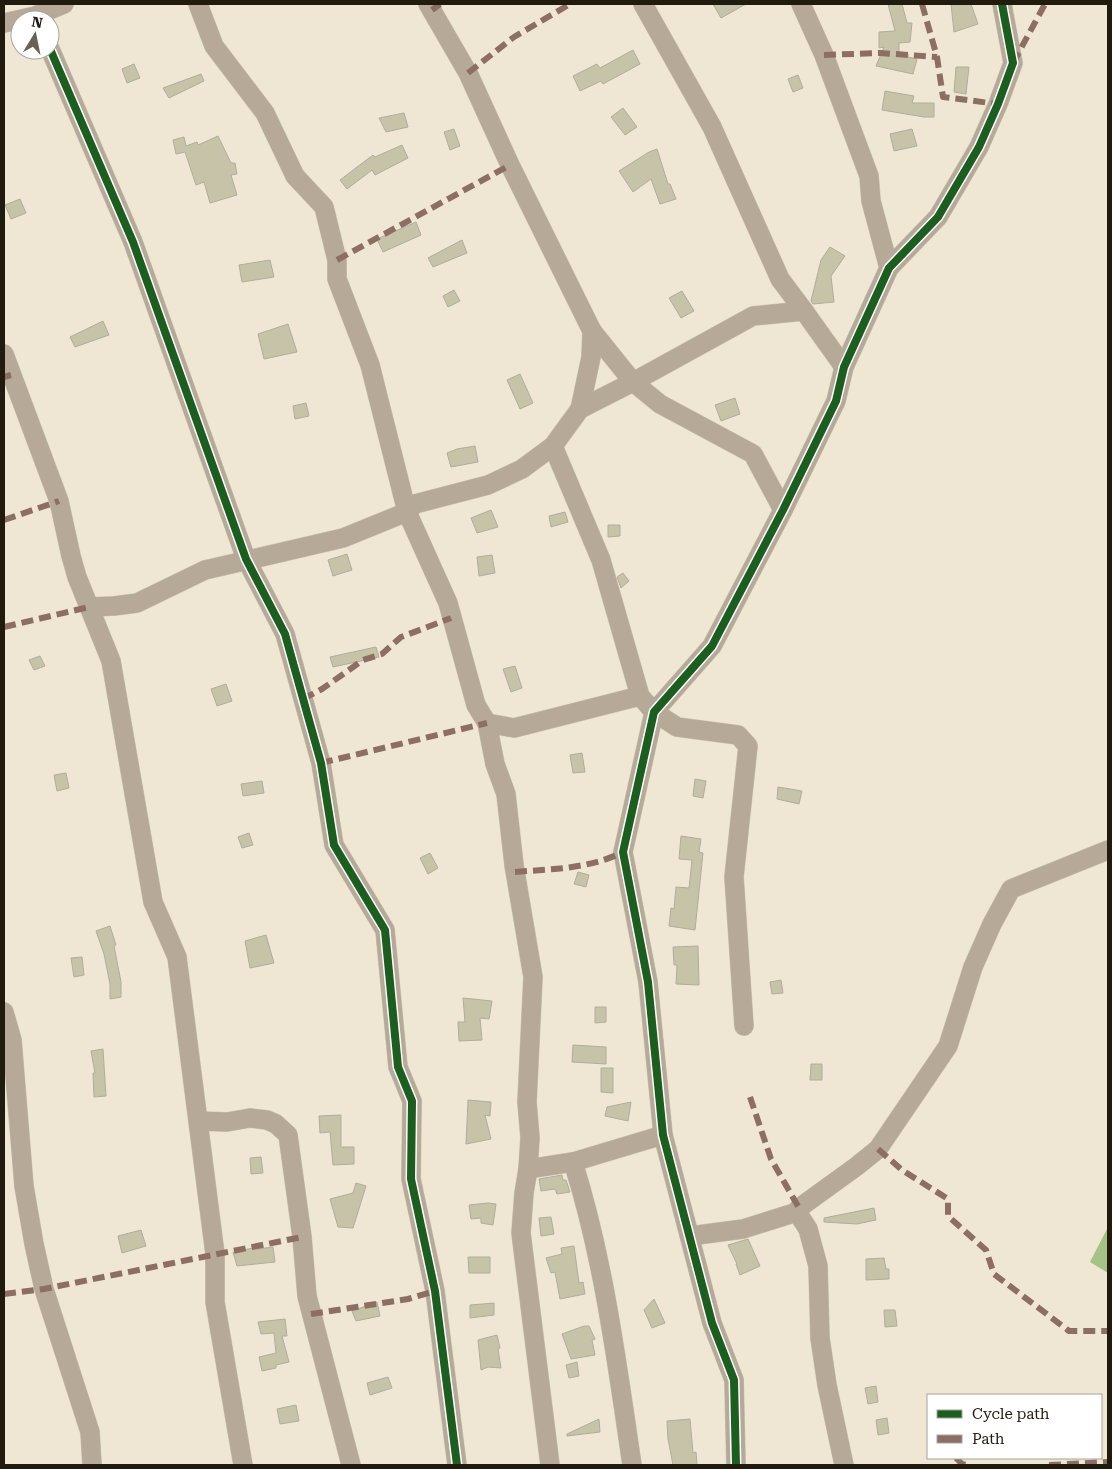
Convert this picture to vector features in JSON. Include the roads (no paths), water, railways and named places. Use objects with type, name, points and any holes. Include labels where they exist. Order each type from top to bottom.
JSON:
[{"type":"street","points":[[44,10],[64,4]]},
{"type":"street","points":[[198,4],[214,46],[265,113],[295,176],[324,207],[336,260],[337,279],[370,365],[407,512],[448,603],[476,705],[487,723],[495,764],[506,794],[514,865],[533,977],[526,1102],[530,1138],[521,1232],[550,1465]]},
{"type":"street","points":[[428,4],[468,73],[510,165],[592,331],[633,382],[660,404],[752,454],[783,510]]},
{"type":"street","points":[[643,4],[712,127],[780,279],[844,367]]},
{"type":"street","points":[[801,4],[824,56],[869,176],[871,201],[889,268]]},
{"type":"street","points":[[736,1465],[734,1380],[712,1323],[663,1135],[648,982],[622,852],[654,712],[712,646],[783,510],[836,401],[844,367],[889,268],[938,217],[979,147],[1013,63],[1002,4]]},
{"type":"street","points":[[55,60],[133,242],[246,559],[285,634],[321,763],[334,845],[385,930],[398,1067],[412,1100],[411,1179],[435,1291],[458,1465]]},
{"type":"street","points":[[580,409],[753,316],[804,311]]},
{"type":"street","points":[[90,607],[137,603],[205,570],[343,538],[407,512],[415,504],[488,485],[522,469],[553,446],[580,409],[590,357],[592,331]]},
{"type":"street","points":[[4,354],[59,501],[71,556],[111,661],[153,902],[177,957],[215,1254],[215,1302],[243,1465]]},
{"type":"street","points":[[553,446],[601,560],[640,696],[654,712],[678,728],[738,734],[748,746],[734,877],[744,1026]]},
{"type":"street","points":[[487,723],[514,728],[640,696]]},
{"type":"street","points":[[690,1236],[743,1230],[797,1212],[798,1208],[878,1149],[948,1046],[973,967],[992,924],[1011,889],[1108,850]]},
{"type":"street","points":[[4,1012],[12,1040],[24,1186],[34,1244],[44,1289],[90,1432],[92,1465]]},
{"type":"street","points":[[198,1121],[227,1122],[250,1118],[267,1120],[276,1124],[288,1135],[307,1296],[351,1465]]},
{"type":"street","points":[[528,1169],[574,1162],[663,1135]]},
{"type":"street","points":[[574,1162],[584,1194],[610,1319],[632,1465]]},
{"type":"street","points":[[797,1212],[808,1229],[818,1266],[820,1338],[827,1385],[844,1465]]}]
